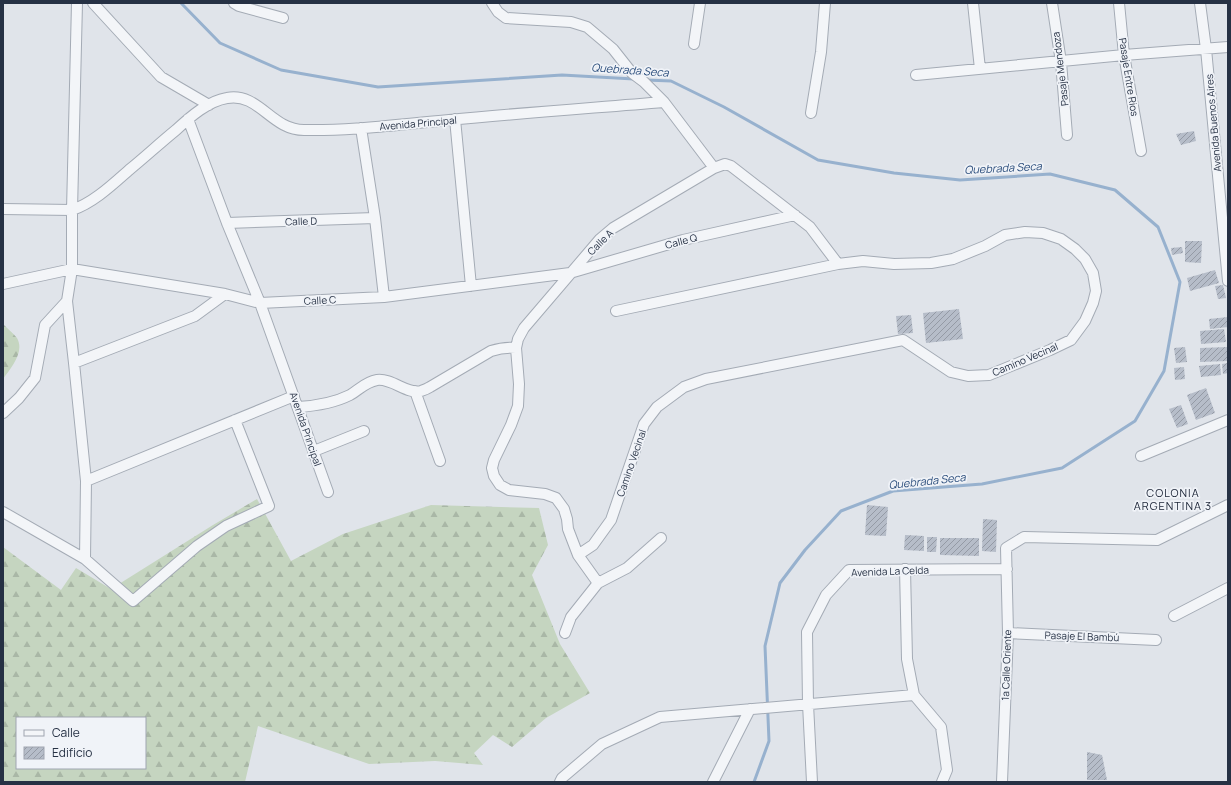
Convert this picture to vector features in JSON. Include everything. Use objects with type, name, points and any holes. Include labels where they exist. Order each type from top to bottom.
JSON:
[{"type":"street","points":[[77,3],[72,269],[67,301],[86,481],[85,559]]},
{"type":"street","points":[[93,3],[161,77],[208,105]]},
{"type":"street","points":[[234,3],[239,6],[282,18]]},
{"type":"street","points":[[492,3],[498,12],[506,18],[571,22],[587,27],[613,49],[632,74],[644,82],[664,102],[714,168],[725,164],[731,166],[810,226],[838,264]]},
{"type":"street","points":[[694,44],[700,3]]},
{"type":"street","points":[[811,113],[822,52],[825,3]]},
{"type":"street","points":[[973,3],[980,69]]},
{"type":"street","name":"Pasaje Mendoza","points":[[1052,3],[1061,62],[1067,136]]},
{"type":"street","name":"Pasaje Entre Rios","points":[[1119,3],[1124,55],[1141,151]]},
{"type":"street","name":"Avenida Buenos Aires","points":[[1200,3],[1206,49],[1228,281]]},
{"type":"street","points":[[916,75],[1124,55],[1228,47]]},
{"type":"street","name":"Avenida Principal","points":[[3,209],[72,210],[82,206],[114,184],[188,119],[208,105],[226,98],[238,97],[252,102],[277,122],[291,129],[303,130],[361,128],[664,102]]},
{"type":"street","name":"Avenida Principal","points":[[188,119],[227,223],[260,303],[328,492]]},
{"type":"street","points":[[455,119],[471,286]]},
{"type":"street","points":[[361,128],[375,218],[384,297]]},
{"type":"street","name":"Calle A","points":[[516,348],[518,339],[524,328],[600,239],[613,228],[714,168]]},
{"type":"street","name":"Calle Q","points":[[570,273],[683,240],[795,215]]},
{"type":"street","name":"Calle D","points":[[227,223],[375,218]]},
{"type":"street","name":"Camino Vecinal","points":[[578,556],[593,545],[612,520],[644,424],[657,407],[684,387],[706,379],[903,340],[951,372],[968,376],[989,374],[1071,340],[1085,321],[1096,291],[1093,273],[1085,259],[1060,239],[1042,233],[1025,232],[1005,235],[985,246],[953,259],[931,263],[894,264],[863,261],[838,264],[616,311]]},
{"type":"street","points":[[3,284],[72,269]]},
{"type":"street","name":"Calle C","points":[[72,269],[225,294],[260,303],[384,297],[570,273]]},
{"type":"street","points":[[74,363],[195,316],[225,294]]},
{"type":"street","points":[[3,413],[20,398],[35,378],[45,325],[67,301]]},
{"type":"street","points":[[298,407],[317,405],[350,395],[362,386],[378,380],[391,382],[415,391],[421,391],[498,348],[516,348],[519,384],[518,406],[511,425],[494,460],[492,468],[494,476],[500,485],[509,490],[545,494],[556,498],[564,509],[568,530],[578,556],[598,583]]},
{"type":"street","points":[[415,391],[440,461]]},
{"type":"street","points":[[86,481],[294,396]]},
{"type":"street","points":[[3,512],[85,559],[133,601],[197,546],[226,526],[269,506],[235,420]]},
{"type":"street","points":[[1140,456],[1228,420]]},
{"type":"street","points":[[314,451],[364,431]]},
{"type":"street","name":"1a Calle Oriente","points":[[1002,782],[1008,633],[1006,548],[1024,537],[1157,540],[1228,505]]},
{"type":"street","points":[[565,634],[571,617],[598,583],[627,568],[661,538]]},
{"type":"street","points":[[905,569],[907,659],[914,695],[941,727],[946,770],[942,782]]},
{"type":"street","name":"Avenida La Celda","points":[[812,782],[808,704],[807,632],[826,595],[849,570],[1007,569]]},
{"type":"street","points":[[1174,616],[1228,588]]},
{"type":"street","name":"Pasaje El Bambú","points":[[1008,633],[1156,640]]},
{"type":"street","points":[[560,782],[562,778],[602,744],[660,717],[914,695]]},
{"type":"street","points":[[713,782],[750,710]]},
{"type":"green space","points":[[3,324],[17,338],[19,349],[16,360],[3,379]]},
{"type":"green space","points":[[257,499],[291,561],[343,534],[431,505],[539,508],[548,545],[532,575],[560,644],[590,693],[546,718],[512,747],[493,735],[474,753],[483,765],[435,761],[369,764],[258,726],[245,782],[3,782],[3,547],[61,590],[76,568],[111,589]]},
{"type":"building","points":[[1194,131],[1196,141],[1181,145],[1176,134]]},
{"type":"building","points":[[1185,241],[1202,241],[1201,263],[1185,262]]},
{"type":"building","points":[[1182,247],[1183,253],[1172,255],[1171,248]]},
{"type":"building","points":[[1215,270],[1219,283],[1190,291],[1187,278]]},
{"type":"building","points":[[1223,285],[1226,298],[1218,299],[1215,286]]},
{"type":"building","points":[[959,309],[963,339],[926,343],[923,313]]},
{"type":"building","points":[[911,315],[913,333],[898,334],[896,316]]},
{"type":"building","points":[[1228,317],[1228,327],[1210,329],[1209,319]]},
{"type":"building","points":[[1224,329],[1226,342],[1201,344],[1200,331]]},
{"type":"building","points":[[1185,347],[1187,362],[1176,363],[1174,348]]},
{"type":"building","points":[[1228,347],[1228,361],[1200,362],[1200,348]]},
{"type":"building","points":[[1228,363],[1228,373],[1223,374],[1222,364]]},
{"type":"building","points":[[1220,364],[1221,375],[1201,377],[1199,366]]},
{"type":"building","points":[[1184,367],[1185,379],[1175,380],[1174,368]]},
{"type":"building","points":[[1206,388],[1215,413],[1196,420],[1187,395]]},
{"type":"building","points":[[1181,405],[1188,424],[1177,428],[1169,409]]},
{"type":"building","points":[[867,505],[888,507],[886,536],[865,535]]},
{"type":"building","points":[[983,519],[997,520],[996,552],[982,551]]},
{"type":"building","points":[[905,535],[924,536],[924,551],[904,550]]},
{"type":"building","points":[[927,537],[937,537],[936,552],[927,552]]},
{"type":"building","points":[[940,538],[979,538],[979,556],[940,555]]},
{"type":"building","points":[[1087,752],[1102,755],[1107,780],[1087,780]]},
{"type":"waterway","name":"Quebrada Seca","points":[[181,3],[220,43],[281,70],[378,87],[562,75],[634,79]]},
{"type":"waterway","name":"Quebrada Seca","points":[[646,80],[671,81],[724,107],[818,160],[894,173],[960,180],[1050,174],[1115,190],[1158,227],[1180,282],[1164,371],[1135,421],[1062,468],[982,484],[893,491],[841,511],[805,550],[780,583],[765,646],[769,741],[754,782]]},
{"type":"district","name":"COLONIA ARGENTINA 3","points":[[1173,499]]}]
